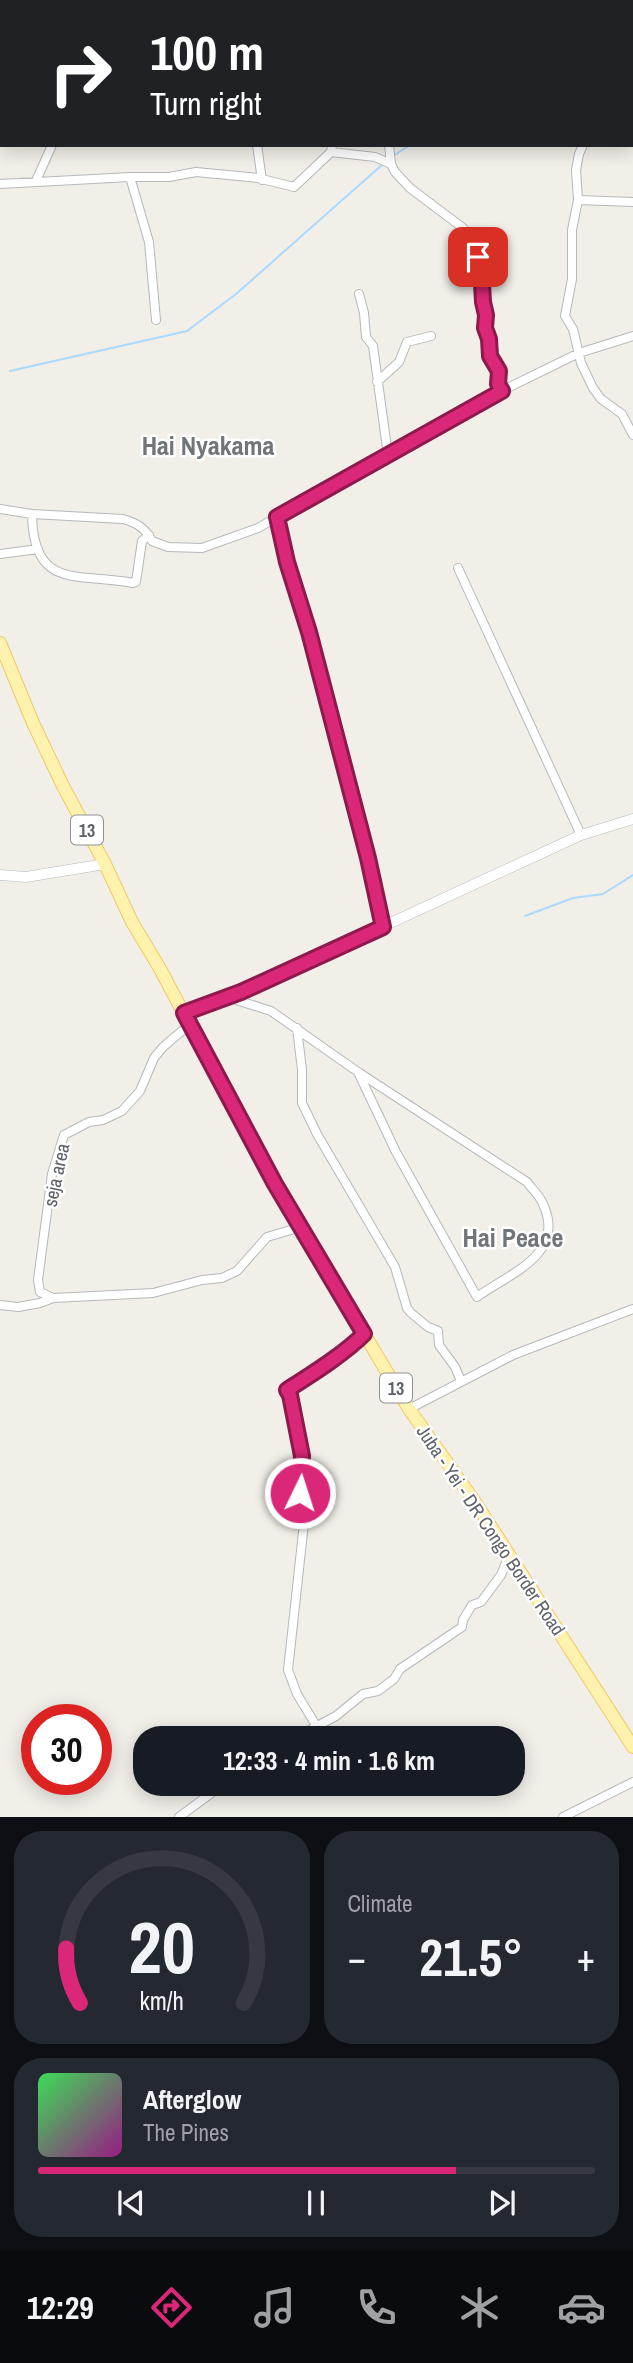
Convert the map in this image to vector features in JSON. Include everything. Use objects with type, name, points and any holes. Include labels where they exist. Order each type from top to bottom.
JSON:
[{"type":"main road","name":"Juba - Yei - DR Congo Border Road","points":[[0,643],[33,723],[132,922],[275,1184],[409,1409],[509,1555],[633,1747]]},
{"type":"street","points":[[36,181],[51,147]]},
{"type":"street","points":[[257,147],[262,180]]},
{"type":"street","points":[[389,147],[395,172],[410,188],[463,228],[475,249],[481,264],[485,328],[490,356],[499,371],[498,384],[502,391]]},
{"type":"street","points":[[582,147],[576,170],[578,200],[572,230],[572,279],[565,316],[573,329],[581,363],[593,388],[601,399],[622,414],[633,435]]},
{"type":"street","points":[[0,184],[169,177],[196,172],[295,187],[332,149],[375,157],[391,164]]},
{"type":"street","points":[[130,177],[149,242],[156,320]]},
{"type":"street","points":[[578,200],[633,202]]},
{"type":"street","points":[[359,294],[366,337],[373,346],[388,455]]},
{"type":"street","points":[[377,382],[399,362],[407,342],[431,336]]},
{"type":"street","points":[[0,509],[32,514],[122,519],[135,522],[146,529],[152,541],[168,547],[202,548],[258,528],[502,391],[579,352],[633,336]]},
{"type":"street","points":[[32,514],[38,549],[49,566],[65,576],[136,582],[142,541],[149,535]]},
{"type":"street","points":[[277,517],[368,858],[383,927]]},
{"type":"street","points":[[0,554],[38,549]]},
{"type":"street","points":[[458,568],[581,835]]},
{"type":"street","points":[[187,1019],[227,997],[581,835],[633,819]]},
{"type":"street","points":[[0,875],[26,877],[105,864]]},
{"type":"street","points":[[227,997],[271,1011],[358,1072],[527,1182],[543,1204],[549,1226],[538,1255],[528,1265],[477,1297],[396,1152],[358,1072]]},
{"type":"street","name":"seja area","points":[[53,1298],[40,1292],[37,1280],[50,1186],[64,1135],[89,1122],[103,1120],[122,1111],[140,1091],[153,1058],[187,1019]]},
{"type":"street","points":[[297,1028],[302,1070],[302,1103],[395,1267],[407,1308],[428,1327],[438,1331],[439,1345],[455,1367],[461,1381]]},
{"type":"street","points":[[0,1305],[18,1307],[53,1298],[153,1293],[202,1280],[222,1278],[237,1271],[267,1237],[294,1229],[299,1224]]},
{"type":"street","points":[[409,1409],[541,1343],[633,1309]]},
{"type":"street","points":[[316,1726],[297,1694],[288,1670],[304,1523],[300,1493],[303,1475],[302,1452],[287,1390],[349,1349],[364,1334]]},
{"type":"street","points":[[319,1726],[363,1694],[377,1692],[394,1679],[400,1669],[462,1627],[472,1605],[481,1602],[501,1574],[509,1555]]},
{"type":"street","points":[[563,1817],[633,1782]]},
{"type":"street","points":[[179,1817],[207,1796]]},
{"type":"waterway","points":[[393,156],[407,147]]},
{"type":"waterway","points":[[10,371],[187,331],[236,294],[383,164]]},
{"type":"waterway","points":[[525,916],[573,898],[603,894],[633,875]]},
{"type":"district","name":"Hai Nyakama","points":[[208,445]]},
{"type":"district","name":"Hai Peace","points":[[513,1237]]},
{"type":"route","points":[[300,1493],[303,1475],[302,1452],[287,1390],[349,1349],[364,1334],[275,1184],[184,1013],[241,992],[383,927],[368,858],[277,517],[502,391],[498,384],[499,371],[490,356],[484,322],[486,315],[481,264],[478,257]]}]
